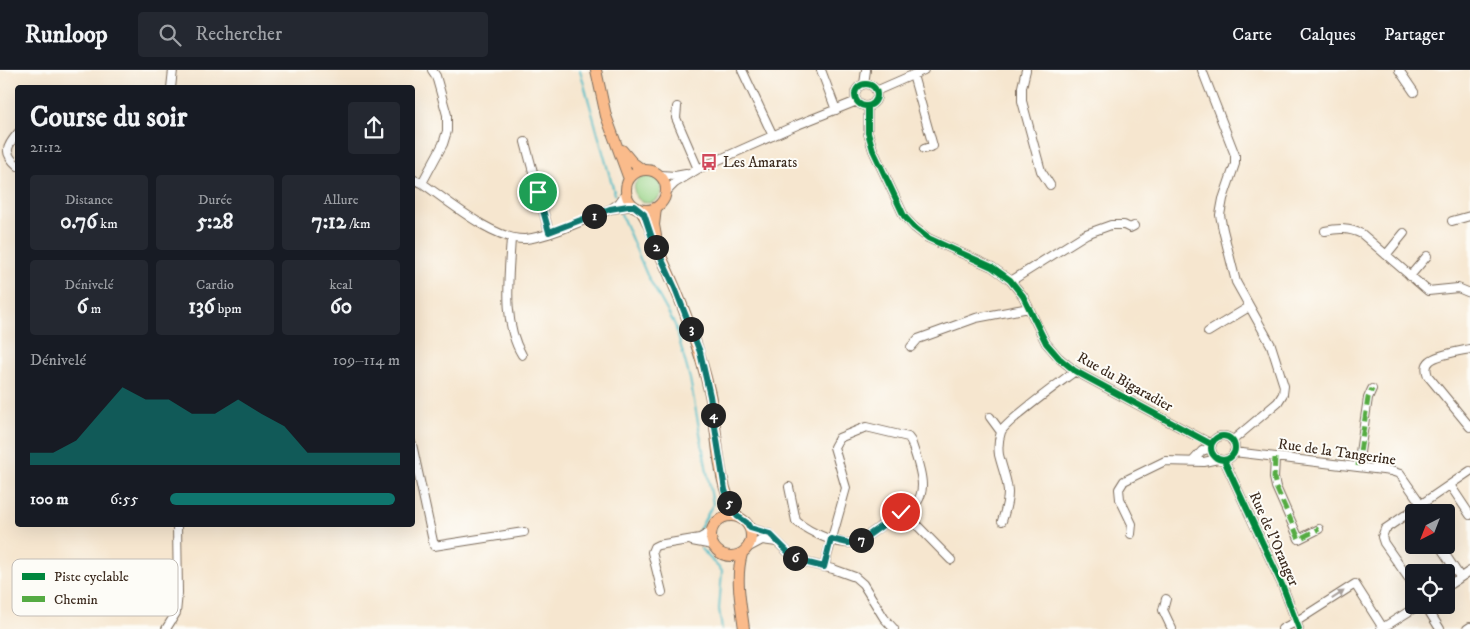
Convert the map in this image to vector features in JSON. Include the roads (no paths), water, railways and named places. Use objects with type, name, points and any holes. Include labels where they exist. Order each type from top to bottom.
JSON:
[{"type":"main road","points":[[596,70],[606,116],[629,179]]},
{"type":"main road","points":[[614,137],[632,162],[643,170]]},
{"type":"main road","points":[[660,254],[654,225],[656,208],[665,197],[667,191],[661,175],[643,170],[635,173],[629,179],[626,185],[628,200],[646,218],[652,238],[675,288],[700,352],[710,396],[725,490],[737,516],[747,523],[750,528],[752,538],[739,565],[738,583],[744,629]]},
{"type":"main road","points":[[637,208],[648,210],[656,208]]},
{"type":"main road","points":[[725,490],[722,510],[711,532],[713,545],[729,562],[738,583]]},
{"type":"main road","points":[[718,520],[724,517],[737,516]]},
{"type":"main road","points":[[722,554],[728,556],[745,550]]},
{"type":"street","points":[[171,85],[173,70]]},
{"type":"street","points":[[422,183],[443,144],[447,131],[447,116],[434,73],[442,70]]},
{"type":"street","points":[[742,70],[772,136]]},
{"type":"street","points":[[821,70],[836,110]]},
{"type":"street","points":[[864,84],[866,70]]},
{"type":"street","points":[[876,91],[924,70]]},
{"type":"street","points":[[1026,70],[1022,87],[1022,101],[1041,171],[1050,185]]},
{"type":"street","points":[[1202,70],[1235,155],[1235,164],[1223,199],[1220,215],[1228,254],[1236,282],[1271,345],[1284,386],[1283,394],[1278,402],[1232,441]]},
{"type":"street","points":[[1399,70],[1414,92]]},
{"type":"street","points":[[914,75],[933,146],[924,149]]},
{"type":"street","points":[[864,84],[873,86],[876,91],[876,100],[868,106],[864,106],[857,101],[856,91],[864,84]]},
{"type":"street","points":[[667,191],[675,183],[698,169],[857,101]]},
{"type":"street","name":"Rue du Bigaradier","points":[[868,106],[868,133],[873,150],[904,216],[914,227],[928,238],[992,267],[1011,281],[1023,296],[1046,343],[1059,358],[1075,371],[1211,446]]},
{"type":"street","points":[[677,107],[676,118],[698,169]]},
{"type":"street","points":[[15,136],[10,142],[7,151],[15,163]]},
{"type":"street","points":[[525,142],[549,232]]},
{"type":"street","points":[[661,175],[675,176],[688,174]]},
{"type":"street","points":[[415,181],[422,183],[488,228],[511,238],[533,238],[610,209],[619,203],[626,193]]},
{"type":"street","points":[[610,209],[637,208]]},
{"type":"street","points":[[1452,221],[1470,216]]},
{"type":"street","points":[[1011,281],[1094,231],[1111,225],[1124,225],[1130,228],[1134,226]]},
{"type":"street","points":[[1325,231],[1340,228],[1354,230],[1362,234],[1428,291],[1458,288],[1470,293]]},
{"type":"street","points":[[1386,255],[1404,233]]},
{"type":"street","points":[[511,238],[508,300],[516,344],[522,355]]},
{"type":"street","points":[[1410,276],[1427,256]]},
{"type":"street","points":[[1208,332],[1249,307]]},
{"type":"street","points":[[911,347],[918,339],[976,318],[1029,308]]},
{"type":"street","points":[[1469,352],[1435,358],[1430,361],[1426,369],[1428,376],[1470,427]]},
{"type":"street","points":[[1002,521],[1009,500],[1009,486],[999,452],[1001,432],[1012,420],[1075,371]]},
{"type":"street","points":[[1358,466],[1368,398],[1372,389]]},
{"type":"street","points":[[990,417],[1001,432]]},
{"type":"street","points":[[789,486],[796,521],[809,530],[831,539],[848,543],[859,542],[898,513],[911,509],[917,502],[923,490],[922,478],[911,441],[904,435],[866,427],[839,438],[834,447],[846,488],[831,539],[824,567]]},
{"type":"street","points":[[1131,534],[1132,524],[1120,499],[1119,489],[1124,481],[1165,461],[1204,462],[1221,460],[1232,456],[1235,448],[1232,441],[1225,436],[1221,436],[1214,440],[1211,446],[1202,451],[1194,461]]},
{"type":"street","points":[[1211,446],[1214,456],[1221,460]]},
{"type":"street","name":"Rue de la Tangerine","points":[[1234,452],[1391,471],[1400,474],[1415,504]]},
{"type":"street","points":[[415,458],[434,546],[524,532]]},
{"type":"street","points":[[1275,458],[1274,478],[1276,487],[1299,538],[1319,529]]},
{"type":"street","name":"Rue de l'Oranger","points":[[1221,460],[1253,521],[1298,625]]},
{"type":"street","points":[[1422,504],[1470,471]]},
{"type":"street","points":[[1450,484],[1470,515]]},
{"type":"street","points":[[904,512],[951,560]]},
{"type":"street","points":[[1405,516],[1385,529],[1382,537],[1405,572]]},
{"type":"street","points":[[176,527],[177,559]]},
{"type":"street","points":[[750,528],[770,534],[793,557],[855,577],[863,584],[884,618],[894,629]]},
{"type":"street","points":[[662,592],[652,552],[654,548],[658,545],[700,538],[711,532]]},
{"type":"street","points":[[690,540],[713,545]]},
{"type":"street","points":[[745,550],[762,540],[777,542]]},
{"type":"street","points":[[1445,554],[1460,577]]},
{"type":"street","points":[[1455,581],[1470,570]]},
{"type":"street","points":[[1282,629],[1298,625],[1355,584],[1382,629],[1405,614]]},
{"type":"street","points":[[1166,600],[1163,610],[1172,629]]},
{"type":"street","points":[[1431,614],[1440,629]]},
{"type":"street","points":[[166,629],[174,616]]},
{"type":"waterway","points":[[580,70],[615,195]]},
{"type":"waterway","points":[[621,214],[647,275],[675,325],[690,379],[713,504],[698,532]]},
{"type":"waterway","points":[[701,549],[722,571],[719,609],[722,629]]},
{"type":"place","name":"Les Amarats","points":[[709,162]]}]
